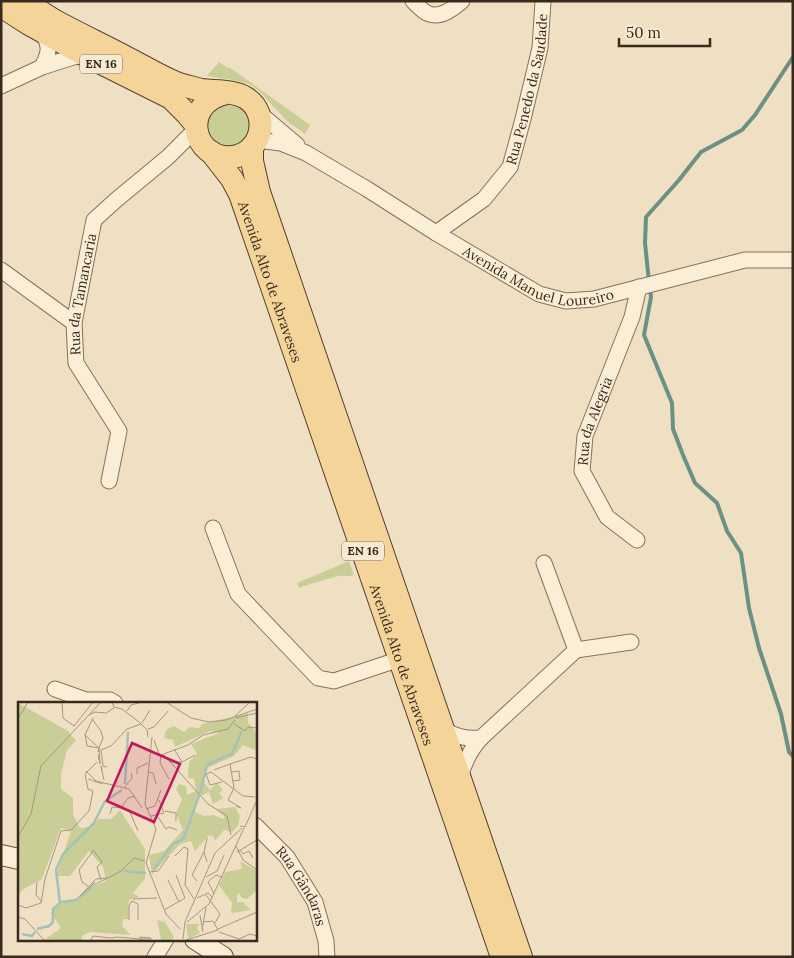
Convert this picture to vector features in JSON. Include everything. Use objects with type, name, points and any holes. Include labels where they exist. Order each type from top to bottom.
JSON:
[{"type":"main road","name":"EN 16","points":[[25,1],[55,21],[177,83],[201,90],[236,93],[245,97],[253,103],[261,121],[260,131],[255,143]]},
{"type":"main road","name":"EN 16","points":[[1,6],[83,54],[171,98],[188,114],[201,138]]},
{"type":"main road","points":[[226,92],[216,95],[201,107],[197,116],[201,138],[221,157],[243,154],[255,143]]},
{"type":"main road","name":"Avenida Alto de Abraveses","points":[[201,138],[232,179],[240,194],[502,957]]},
{"type":"main road","name":"Avenida Alto de Abraveses","points":[[255,143],[252,161],[258,192],[521,957]]},
{"type":"street","points":[[413,1],[428,14],[442,14],[453,9],[462,1]]},
{"type":"street","name":"Rua Penedo da Saudade","points":[[436,233],[484,199],[510,167],[540,48],[543,1]]},
{"type":"street","points":[[42,66],[48,54],[48,44],[43,32]]},
{"type":"street","points":[[1,86],[42,66],[83,54]]},
{"type":"street","name":"Avenida Manuel Loureiro","points":[[258,112],[306,153]]},
{"type":"street","name":"Rua da Tamancaria","points":[[109,481],[119,431],[76,363],[74,323],[94,220],[168,157],[201,138]]},
{"type":"street","name":"Avenida Manuel Loureiro","points":[[255,143],[281,143],[306,153],[539,294],[566,301],[594,299],[745,260],[793,260]]},
{"type":"street","points":[[1,270],[74,323]]},
{"type":"street","name":"Rua da Alegria","points":[[637,540],[607,516],[582,471],[586,436],[632,318],[639,287]]},
{"type":"street","points":[[214,528],[238,594],[318,678],[334,681],[400,659]]},
{"type":"street","points":[[544,562],[576,650]]},
{"type":"street","points":[[460,780],[467,758],[481,738],[576,650],[631,642]]},
{"type":"street","points":[[55,689],[86,700],[110,700],[113,702]]},
{"type":"street","points":[[442,728],[450,734],[462,738],[481,738]]},
{"type":"street","name":"Rua Gândaras","points":[[256,826],[287,857],[315,902],[326,941],[327,957]]},
{"type":"street","points":[[1,855],[18,859]]},
{"type":"street","points":[[155,957],[165,940]]},
{"type":"street","points":[[197,940],[224,957]]},
{"type":"green space","points":[[219,62],[229,67],[310,125],[305,134],[287,121],[259,91],[249,84],[207,76]]},
{"type":"green space","points":[[232,103],[245,111],[249,118],[249,133],[238,144],[223,146],[213,141],[206,130],[206,123],[214,108]]},
{"type":"green space","points":[[349,561],[354,575],[338,576],[299,588],[297,583]]},
{"type":"waterway","points":[[649,282],[645,243],[646,217],[701,152],[742,130],[755,115],[793,57]]},
{"type":"waterway","points":[[650,289],[651,297],[644,335],[672,403],[673,429],[695,483],[717,503],[727,531],[741,553],[749,608],[759,648],[781,714],[789,752],[793,756]]}]
